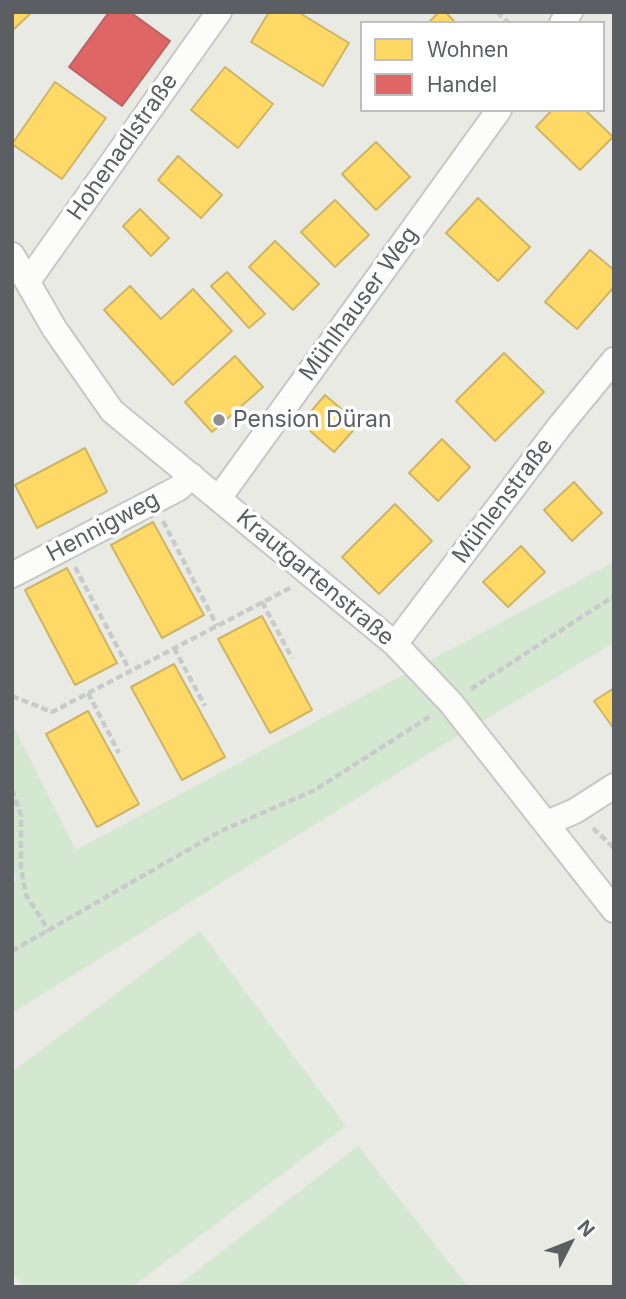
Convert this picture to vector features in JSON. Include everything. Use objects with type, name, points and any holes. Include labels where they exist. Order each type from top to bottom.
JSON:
[{"type":"street","name":"Hohenadlstraße","points":[[28,281],[219,12]]},
{"type":"street","name":"Mühlhauser Weg","points":[[219,498],[498,112]]},
{"type":"street","name":"Krautgartenstraße","points":[[12,255],[54,328],[113,411],[395,644],[451,703],[614,910]]},
{"type":"street","name":"Mühlenstraße","points":[[395,644],[559,427],[614,360]]},
{"type":"street","name":"Hennigweg","points":[[12,575],[179,488],[192,476]]},
{"type":"street","points":[[547,823],[575,811],[614,786]]},
{"type":"path","name":"Hennigweg","points":[[161,516],[217,626]]},
{"type":"path","name":"Hennigweg","points":[[73,564],[130,671]]},
{"type":"path","points":[[12,696],[52,712],[314,575]]},
{"type":"path","points":[[12,951],[221,831],[315,790],[614,596]]},
{"type":"path","points":[[262,602],[292,658]]},
{"type":"path","points":[[174,648],[205,706]]},
{"type":"path","points":[[88,693],[119,753]]},
{"type":"path","points":[[12,790],[21,815],[22,868],[26,895],[49,931]]},
{"type":"green space","points":[[614,562],[614,643],[470,728],[12,1013],[12,882],[17,880],[12,867],[12,724],[76,850]]},
{"type":"green space","points":[[200,931],[346,1126],[132,1287],[24,1287],[12,1272],[12,1072]]},
{"type":"green space","points":[[358,1146],[468,1287],[176,1287]]},
{"type":"building: Wohnen","points":[[12,12],[32,12],[12,31]]},
{"type":"building: Wohnen","points":[[269,12],[298,12],[349,43],[323,86],[251,42]]},
{"type":"building: Wohnen","points":[[439,12],[445,12],[454,21],[430,21]]},
{"type":"building: Wohnen","points":[[225,67],[273,104],[238,148],[191,110]]},
{"type":"building: Wohnen","points":[[55,82],[106,118],[62,179],[12,144]]},
{"type":"building: Wohnen","points":[[550,112],[587,112],[613,137],[580,170],[536,127]]},
{"type":"building: Wohnen","points":[[376,142],[410,177],[376,210],[342,174]]},
{"type":"building: Wohnen","points":[[178,156],[222,195],[201,218],[158,180]]},
{"type":"building: Wohnen","points":[[478,198],[530,247],[498,281],[446,233]]},
{"type":"building: Wohnen","points":[[335,200],[369,235],[335,267],[301,232]]},
{"type":"building: Wohnen","points":[[140,209],[169,238],[151,256],[123,226]]},
{"type":"building: Wohnen","points":[[275,241],[319,284],[293,310],[249,267]]},
{"type":"building: Wohnen","points":[[590,250],[614,270],[614,287],[577,329],[545,302]]},
{"type":"building: Wohnen","points":[[227,272],[265,314],[249,328],[211,286]]},
{"type":"building: Wohnen","points":[[130,286],[161,319],[193,289],[232,331],[173,385],[104,310]]},
{"type":"building: Wohnen","points":[[504,353],[544,392],[495,441],[456,401]]},
{"type":"building: Wohnen","points":[[235,356],[263,387],[212,432],[185,402]]},
{"type":"building: Wohnen","points":[[325,395],[359,424],[334,452],[301,423]]},
{"type":"building: Wohnen","points":[[442,439],[470,467],[438,501],[409,473]]},
{"type":"building: Wohnen","points":[[85,448],[107,492],[37,528],[15,485]]},
{"type":"building: Wohnen","points":[[574,482],[602,513],[572,541],[544,510]]},
{"type":"building: Wohnen","points":[[395,504],[432,541],[379,594],[342,557]]},
{"type":"building: Wohnen","points":[[153,522],[204,615],[162,638],[111,545]]},
{"type":"building: Wohnen","points":[[521,546],[545,572],[508,607],[483,582]]},
{"type":"building: Wohnen","points":[[67,568],[117,663],[75,685],[25,590]]},
{"type":"building: Wohnen","points":[[262,616],[312,710],[270,733],[218,639]]},
{"type":"building: Wohnen","points":[[174,664],[225,757],[182,780],[131,687]]},
{"type":"building: Wohnen","points":[[614,688],[614,729],[594,701]]},
{"type":"building: Wohnen","points":[[88,711],[139,804],[97,827],[46,734]]},
{"type":"building: Handel","points":[[109,12],[130,12],[170,41],[122,106],[69,67]]},
{"type":"place","name":"Pension Düran","points":[[219,420]]}]
